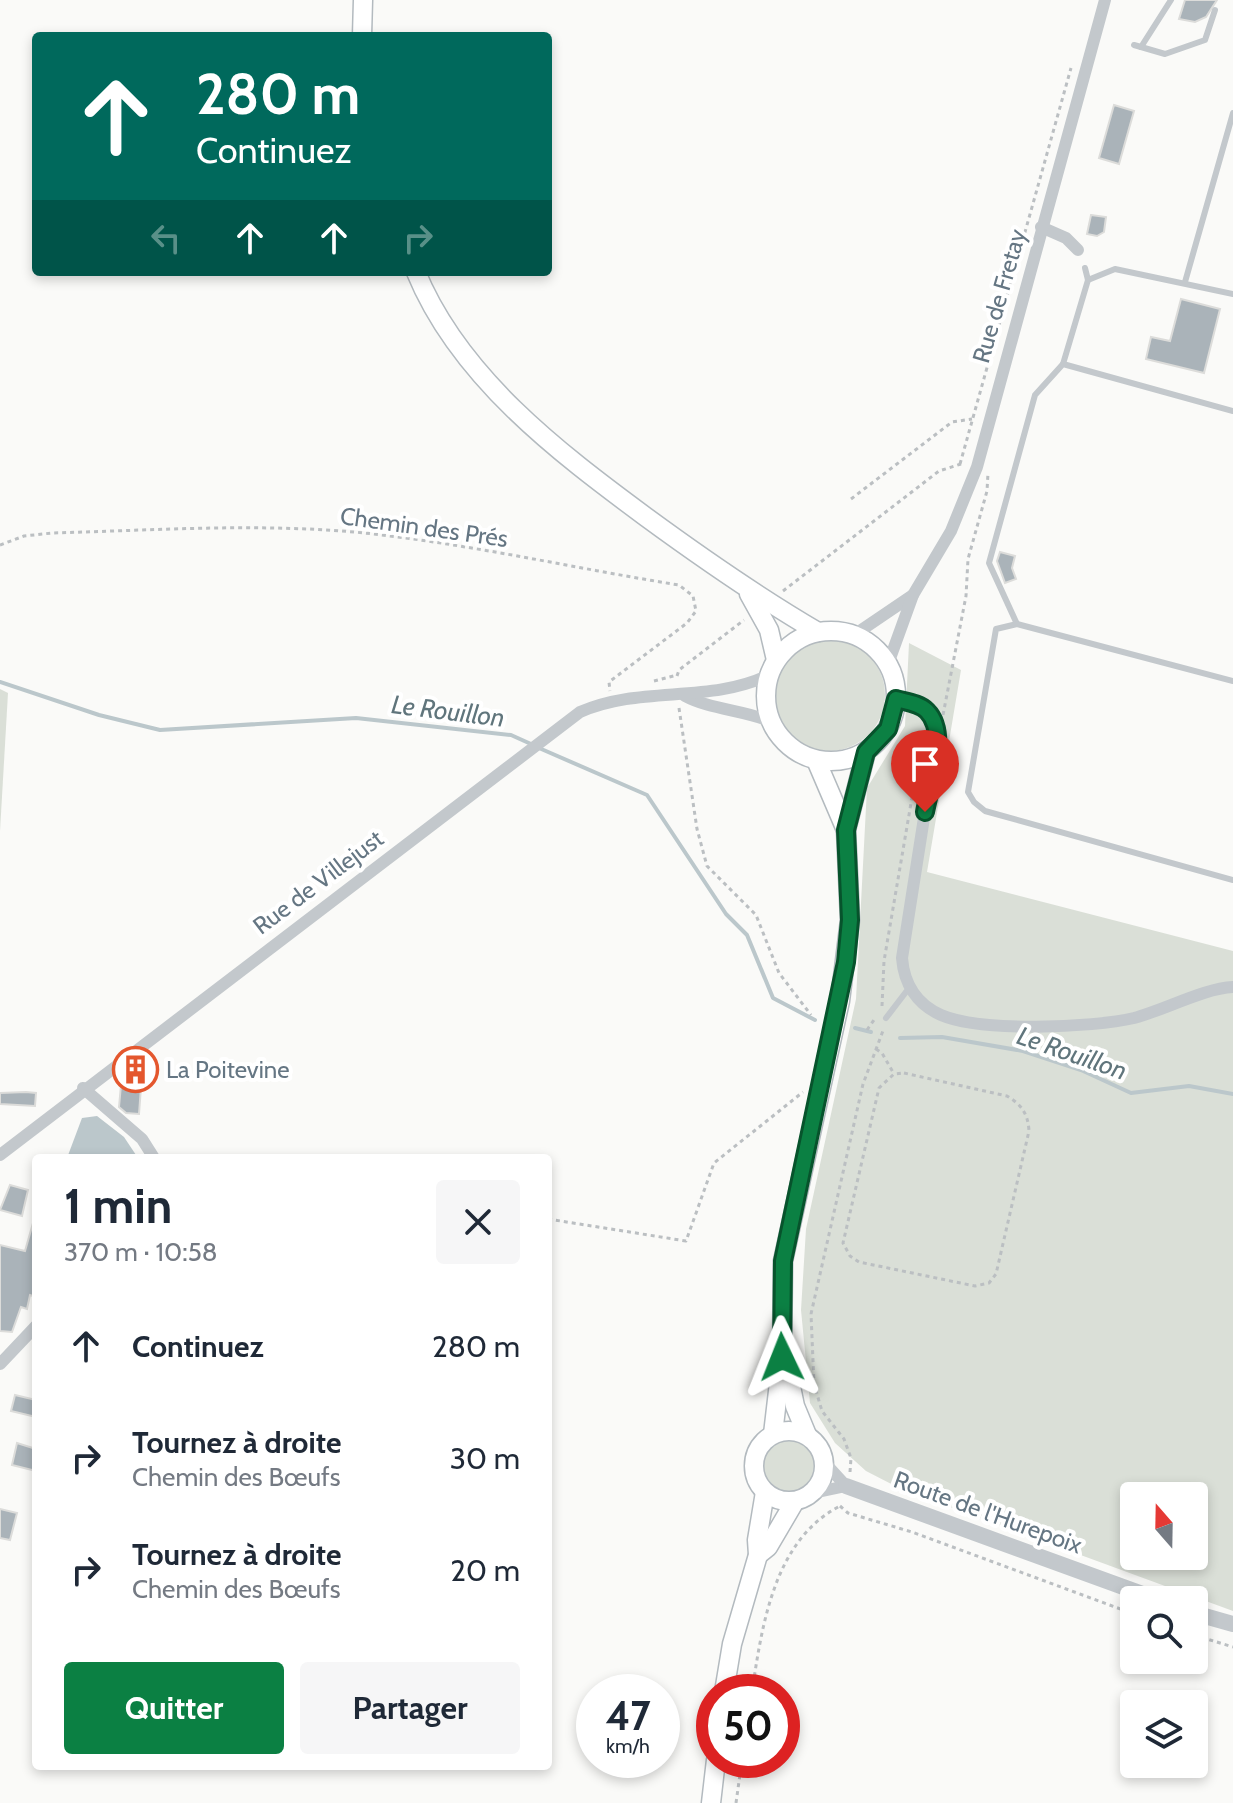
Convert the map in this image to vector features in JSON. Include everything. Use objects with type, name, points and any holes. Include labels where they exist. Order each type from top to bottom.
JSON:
[{"type":"main road","points":[[362,32],[363,0]]},
{"type":"main road","points":[[418,276],[459,344],[504,402],[568,459],[747,591],[818,632]]},
{"type":"main road","points":[[747,591],[769,630],[772,668]]},
{"type":"main road","points":[[836,631],[854,635],[874,647],[888,664],[896,699],[888,729],[866,752],[842,760],[816,760],[789,746],[770,721],[765,690],[772,668],[787,647],[818,632],[836,631]]},
{"type":"main road","points":[[773,1434],[782,1357],[783,1261],[846,962],[850,920],[846,830],[866,752]]},
{"type":"main road","points":[[816,760],[846,830]]},
{"type":"main road","points":[[782,1357],[807,1435],[819,1447],[825,1463],[822,1479],[813,1493],[795,1501],[773,1498],[765,1492],[754,1472],[757,1450],[773,1434],[784,1430],[807,1435]]},
{"type":"main road","points":[[727,1674],[732,1644],[758,1555],[757,1540],[765,1492]]},
{"type":"main road","points":[[758,1555],[768,1547],[795,1501]]},
{"type":"main road","points":[[711,1803],[714,1778]]},
{"type":"street","name":"Rue de Fretay","points":[[888,664],[913,595],[951,531],[982,469],[1041,227],[1105,0]]},
{"type":"street","points":[[1041,227],[1066,238],[1078,250]]},
{"type":"street","name":"Rue de Fretay","points":[[854,635],[913,595]]},
{"type":"street","name":"Rue de Villejust","points":[[0,1155],[83,1088],[580,712],[612,700],[685,696],[697,691],[736,688],[772,668]]},
{"type":"street","name":"Rue de Villejust","points":[[685,696],[696,702],[737,709],[770,721]]},
{"type":"street","points":[[896,699],[921,706],[934,722],[936,749],[903,937],[903,975],[909,988],[924,1004],[953,1018],[1064,1027],[1096,1026],[1131,1019],[1233,987]]},
{"type":"street","points":[[83,1088],[142,1139],[151,1154]]},
{"type":"street","points":[[0,1364],[32,1330]]},
{"type":"street","points":[[825,1463],[846,1486]]},
{"type":"street","points":[[813,1493],[846,1486]]},
{"type":"street","name":"Route de l'Hurepoix","points":[[846,1486],[1121,1586]]},
{"type":"street","points":[[1208,1617],[1233,1624]]},
{"type":"lane","points":[[1171,0],[1138,46],[1165,54],[1205,40],[1215,10]]},
{"type":"lane","points":[[1185,282],[1233,113]]},
{"type":"lane","points":[[1017,624],[989,563],[1035,395],[1063,364],[1088,280],[1085,268]]},
{"type":"lane","points":[[1088,280],[1115,269],[1233,294]]},
{"type":"lane","points":[[1063,364],[1233,411]]},
{"type":"lane","points":[[1233,681],[1017,624],[996,629],[968,792],[985,811],[1233,880]]},
{"type":"lane","points":[[885,1016],[909,988]]},
{"type":"path","points":[[960,464],[1073,61]]},
{"type":"path","points":[[851,499],[952,422],[973,418]]},
{"type":"path","points":[[756,1674],[767,1616],[795,1545],[807,1528],[840,1506],[846,1486],[851,1458],[838,1429],[822,1411],[814,1384],[811,1314],[863,1084],[885,1016],[884,961],[918,755],[924,730],[945,713],[949,698],[969,578],[968,559],[990,480],[982,469],[960,464],[939,471],[780,593]]},
{"type":"path","name":"Chemin des Prés","points":[[0,545],[24,536],[52,533],[233,529],[342,532],[397,536],[679,585],[693,596],[696,611],[687,623],[609,682],[612,700]]},
{"type":"path","points":[[677,675],[747,618]]},
{"type":"path","points":[[680,709],[697,829],[707,866],[756,915],[779,973],[811,1015]]},
{"type":"path","points":[[867,1030],[885,1016]]},
{"type":"path","points":[[876,1049],[882,1053],[894,1074],[1007,1096],[1018,1103],[1028,1118],[1029,1131],[999,1259],[989,1283],[975,1286],[859,1262],[850,1256],[843,1243],[879,1088],[894,1074]]},
{"type":"path","points":[[552,1220],[686,1241],[714,1163],[824,1075]]},
{"type":"path","points":[[840,1506],[848,1513],[912,1532],[1120,1609]]},
{"type":"path","points":[[1208,1639],[1233,1647]]},
{"type":"path","points":[[736,1803],[739,1778]]},
{"type":"shaded area","points":[[829,639],[850,643],[868,656],[881,674],[885,695],[881,716],[868,734],[850,747],[829,751],[808,747],[790,734],[777,716],[773,695],[777,674],[790,656],[808,643]]},
{"type":"shaded area","points":[[909,643],[961,670],[927,872],[1233,951],[1233,1611],[1208,1602],[1208,1586],[1165,1586],[1121,1570],[1208,1570],[1208,1482],[1120,1482],[1120,1569],[901,1489],[866,1471],[835,1443],[810,1403],[801,1310],[806,1229],[856,999],[867,788],[905,726]]},
{"type":"shaded area","points":[[0,689],[8,693],[0,831]]},
{"type":"shaded area","points":[[97,1116],[124,1137],[135,1154],[68,1154],[82,1118]]},
{"type":"shaded area","points":[[788,1438],[808,1446],[816,1466],[808,1486],[788,1494],[768,1486],[760,1466],[768,1446]]},
{"type":"building","points":[[1185,0],[1217,0],[1206,17],[1195,22],[1179,19]]},
{"type":"building","points":[[1114,105],[1134,111],[1119,164],[1099,158]]},
{"type":"building","points":[[1091,215],[1106,217],[1104,232],[1097,236],[1087,234]]},
{"type":"building","points":[[1181,299],[1220,309],[1204,373],[1146,359],[1151,337],[1170,341]]},
{"type":"building","points":[[1000,552],[1015,556],[1012,568],[1016,579],[1005,583],[997,561]]},
{"type":"building","points":[[121,1085],[141,1087],[139,1114],[126,1113],[119,1107]]},
{"type":"building","points":[[0,1093],[36,1093],[35,1106],[0,1104]]},
{"type":"building","points":[[10,1185],[28,1190],[22,1216],[0,1210]]},
{"type":"building","points":[[32,1226],[32,1296],[27,1309],[21,1307],[12,1332],[0,1331],[0,1245],[25,1251]]},
{"type":"building","points":[[15,1395],[32,1399],[32,1416],[11,1411]]},
{"type":"building","points":[[17,1443],[32,1448],[32,1470],[12,1465]]},
{"type":"building","points":[[0,1509],[17,1513],[10,1540],[0,1538]]},
{"type":"waterway","name":"Le Rouillon","points":[[0,682],[99,715],[160,730],[356,718],[511,735],[531,744]]},
{"type":"waterway","name":"Le Rouillon","points":[[539,748],[647,795],[726,914],[747,935],[773,998],[815,1020]]},
{"type":"waterway","name":"Le Rouillon","points":[[855,1028],[871,1032]]},
{"type":"waterway","name":"Le Rouillon","points":[[900,1038],[942,1037],[1023,1051],[1081,1070],[1131,1093],[1189,1086],[1233,1094]]},
{"type":"place","name":"La Poitevine","points":[[135,1069]]},
{"type":"route","points":[[782,1357],[783,1261],[846,962],[850,920],[846,830],[854,787],[866,752],[888,729],[896,699],[921,706],[929,712],[934,722],[936,749],[925,812]]}]
